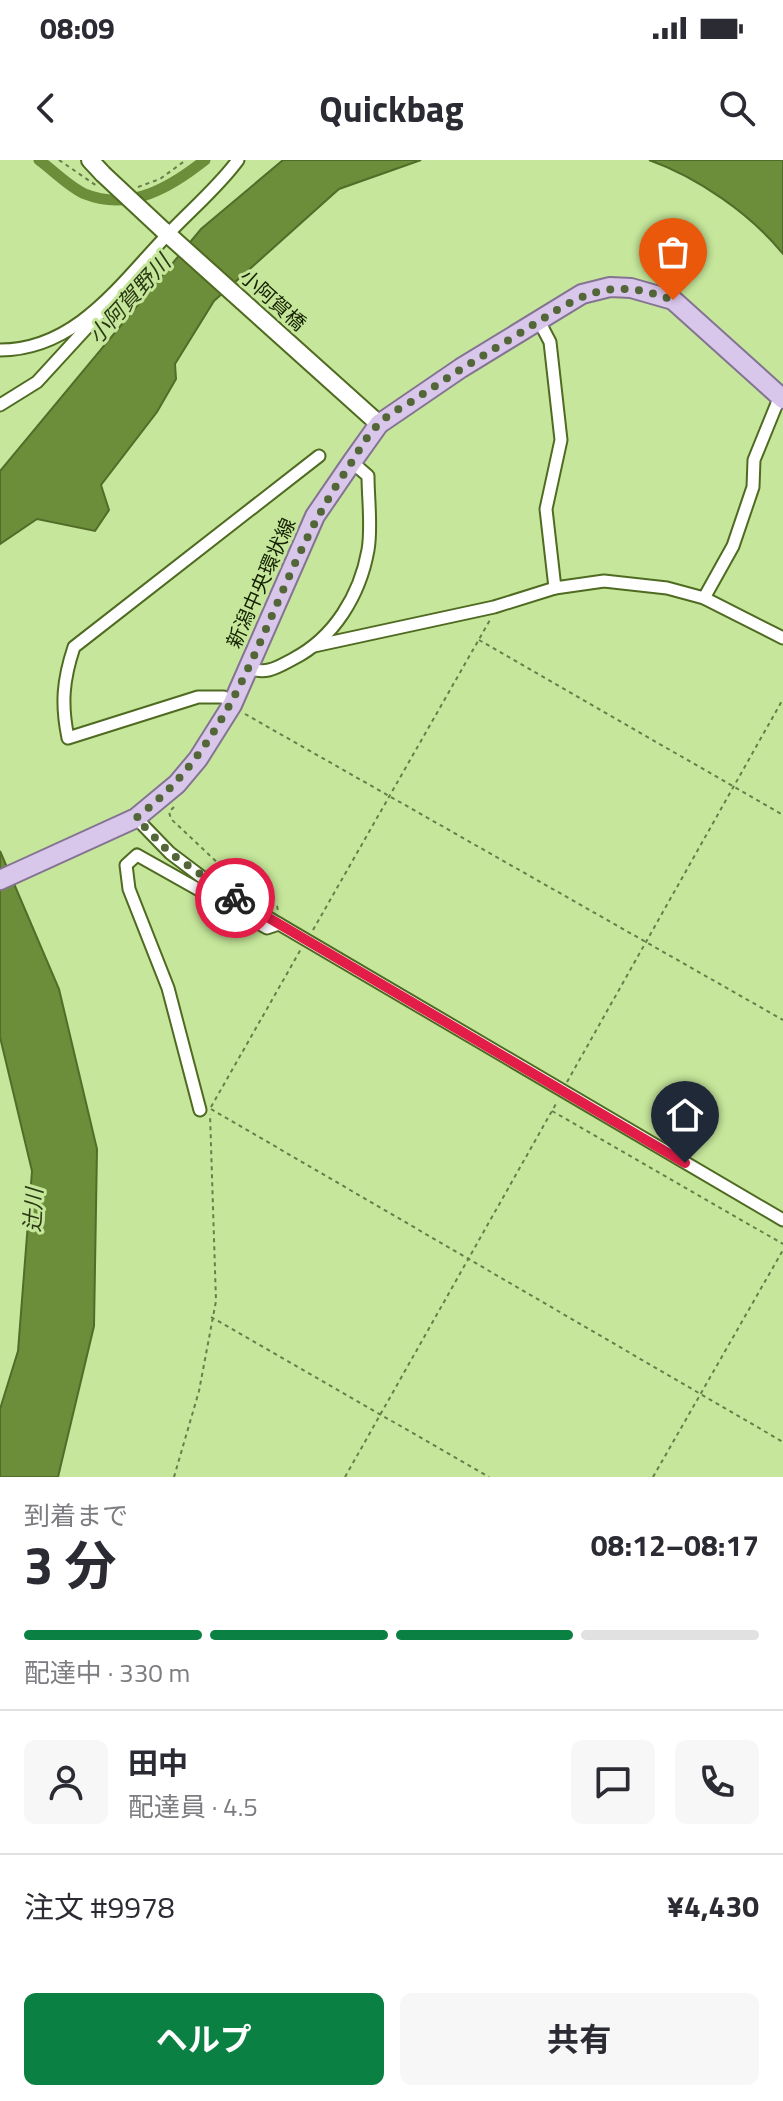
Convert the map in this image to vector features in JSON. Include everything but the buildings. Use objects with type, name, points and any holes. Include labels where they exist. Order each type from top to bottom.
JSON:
[{"type":"main road","name":"新潟中央環状線","points":[[0,880],[74,849],[136,818],[177,784],[198,759],[232,705],[315,516],[379,424],[582,294],[610,287],[650,292],[673,300],[782,397]]},
{"type":"street","name":"小阿賀橋","points":[[90,160],[379,424]]},
{"type":"street","points":[[0,405],[37,382],[78,341],[238,160]]},
{"type":"street","points":[[0,350],[12,350],[61,335],[113,298]]},
{"type":"street","points":[[539,321],[550,342],[561,440],[546,509],[555,588]]},
{"type":"street","points":[[704,598],[733,546],[753,487],[754,460],[782,397]]},
{"type":"street","points":[[232,705],[224,697],[198,697],[68,738],[63,687],[74,647],[319,456]]},
{"type":"street","points":[[314,646],[341,616],[368,549],[368,476],[352,462]]},
{"type":"street","points":[[248,667],[268,671],[314,646],[494,607],[555,588],[604,581],[667,588],[704,598],[783,638]]},
{"type":"street","points":[[136,818],[170,853],[211,884],[783,1220]]},
{"type":"street","points":[[205,1109],[168,988],[129,889],[126,865],[137,855],[246,918],[267,928],[279,924]]},
{"type":"path","points":[[308,939],[479,640],[494,607]]},
{"type":"path","points":[[479,640],[783,815]]},
{"type":"path","points":[[345,1477],[783,699]]},
{"type":"path","points":[[232,705],[783,1020]]},
{"type":"path","points":[[179,800],[169,812],[171,819],[235,879],[277,906],[279,924]]},
{"type":"path","points":[[174,1477],[199,1391],[210,1316],[216,1301],[205,1109],[300,950]]},
{"type":"path","points":[[205,1109],[783,1442]]},
{"type":"path","points":[[552,1111],[783,1244]]},
{"type":"path","points":[[653,1477],[783,1250]]},
{"type":"path","points":[[210,1316],[489,1477]]},
{"type":"water","points":[[283,160],[421,160],[339,189],[214,301],[175,364],[176,379],[157,412],[101,485],[109,510],[95,531],[37,519],[0,544],[0,471],[201,229]]},
{"type":"water","points":[[649,160],[783,160],[783,254],[755,225],[722,198],[686,176]]},
{"type":"water","name":"辻川","points":[[0,851],[59,989],[97,1149],[94,1326],[58,1477],[0,1477],[0,1409],[18,1351],[32,1171],[0,1037]]},
{"type":"waterway","points":[[39,160],[85,194],[118,200],[149,194],[205,160]]},
{"type":"way so far","points":[[235,898],[170,853],[136,818],[177,784],[198,759],[232,705],[315,516],[379,424],[461,368],[582,294],[610,287],[631,288],[673,300]]},
{"type":"route","points":[[235,898],[685,1163]]},
{"type":"water label","name":"小阿賀野川","points":[[129,299]]}]
